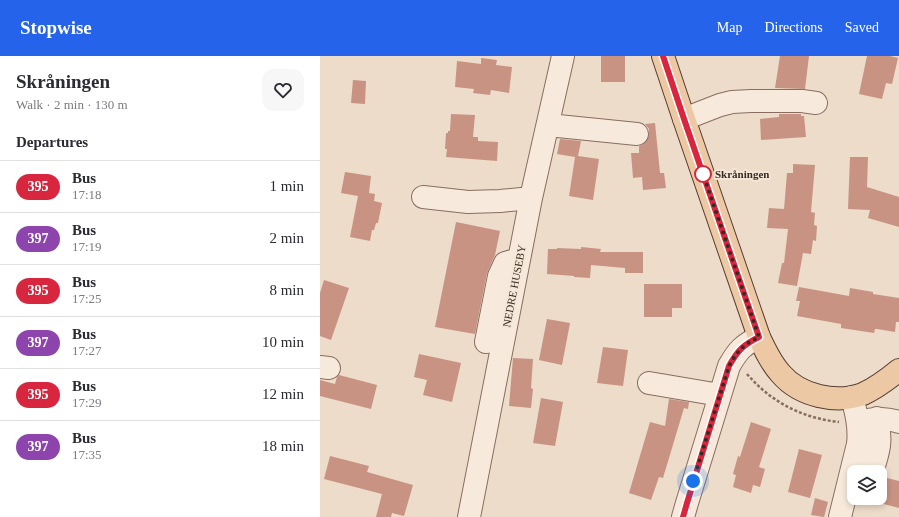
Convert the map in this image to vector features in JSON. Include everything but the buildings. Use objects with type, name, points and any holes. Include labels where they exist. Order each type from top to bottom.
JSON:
[{"type":"main road","points":[[663,56],[759,337],[773,363],[781,374],[792,384],[815,395],[827,397],[852,397],[863,394],[876,387],[899,370]]},
{"type":"street","name":"NEDRE HUSEBY","points":[[469,517],[531,198],[563,56]]},
{"type":"street","points":[[684,119],[732,102],[802,101],[816,103]]},
{"type":"street","points":[[548,125],[637,134]]},
{"type":"street","points":[[423,197],[468,202],[531,198]]},
{"type":"street","points":[[486,342],[499,276],[505,263],[519,259]]},
{"type":"street","points":[[683,517],[729,366],[734,356],[742,347],[759,337]]},
{"type":"street","points":[[649,383],[720,395]]},
{"type":"street","points":[[852,397],[867,420],[879,429],[879,450],[874,465]]},
{"type":"street","points":[[867,420],[889,419],[899,422]]},
{"type":"street","points":[[840,517],[859,438],[867,420]]},
{"type":"bus line","name":"395","points":[[663,56],[759,337],[742,347],[734,356],[729,366],[683,517]]},
{"type":"place","name":"Skråningen","points":[[703,174]]},
{"type":"route","points":[[693,481],[729,366],[734,356],[742,347],[759,337],[702,171],[703,174]]}]
